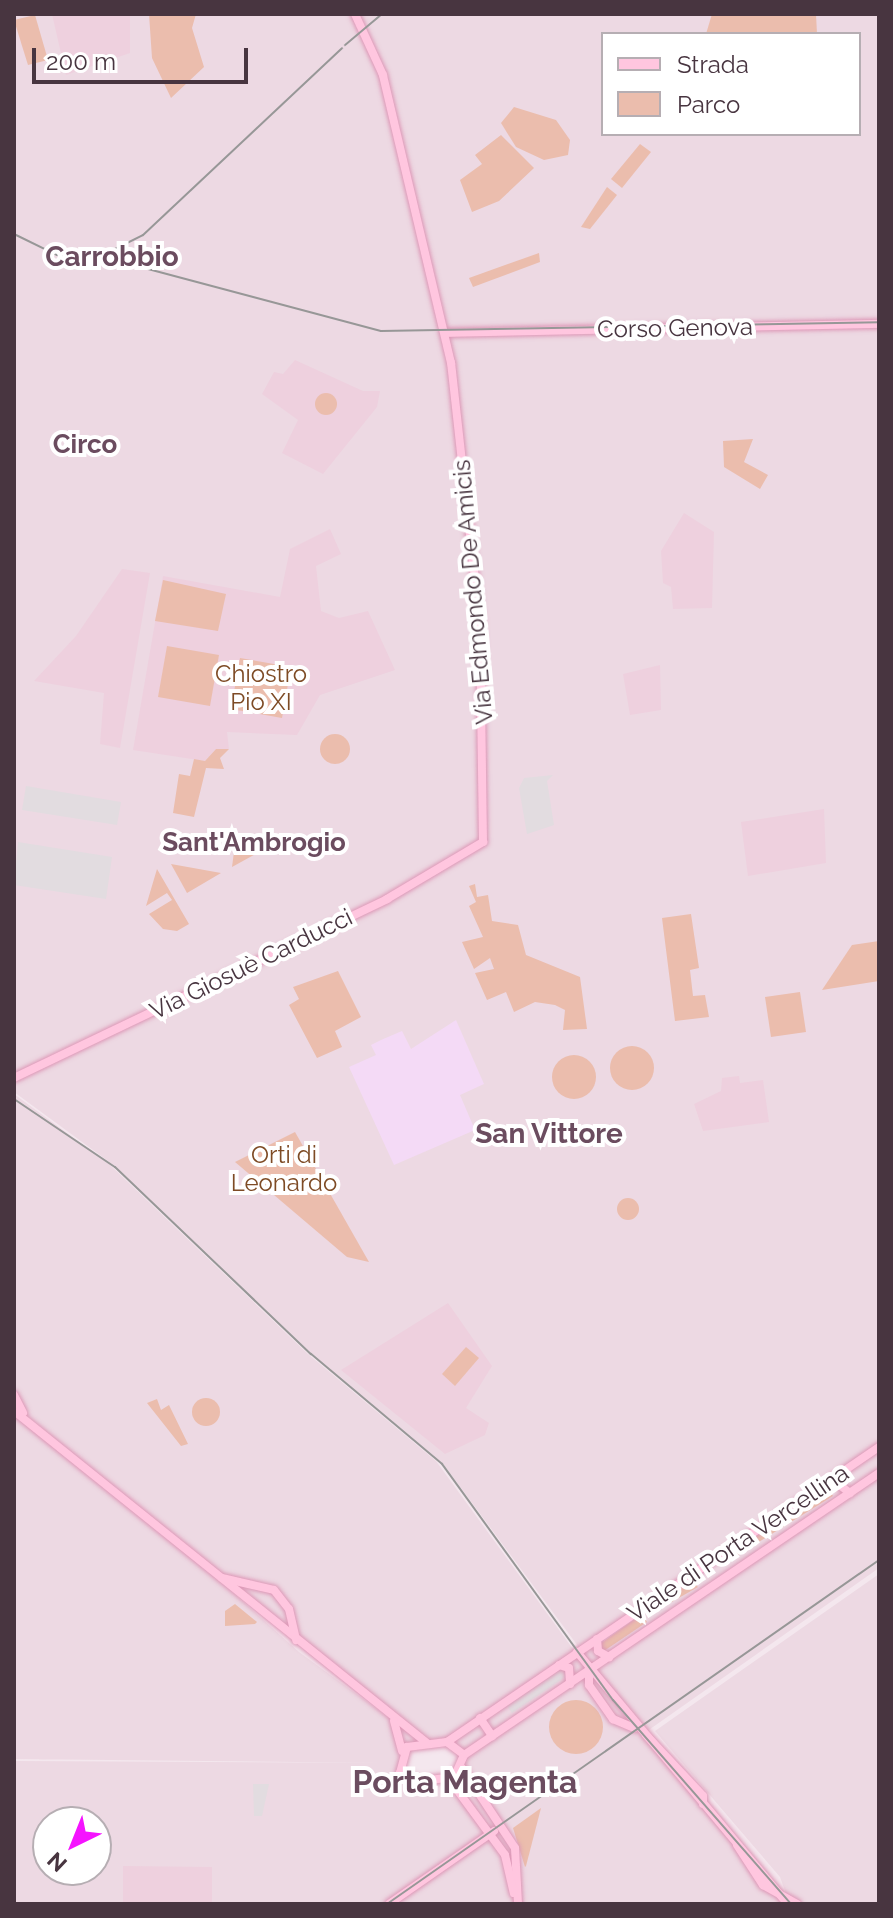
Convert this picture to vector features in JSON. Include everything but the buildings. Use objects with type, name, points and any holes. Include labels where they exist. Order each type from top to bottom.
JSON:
[{"type":"street","name":"Via Edmondo De Amicis","points":[[355,14],[383,75],[446,337],[480,625],[483,842]]},
{"type":"street","name":"Corso Genova","points":[[446,337],[471,332],[879,324]]},
{"type":"street","name":"Via Giosuè Carducci","points":[[14,1078],[395,895],[483,842]]},
{"type":"street","points":[[14,1395],[19,1412],[394,1720],[427,1743]]},
{"type":"street","name":"Viale di Porta Vercellina","points":[[447,1742],[879,1447]]},
{"type":"street","name":"Viale di Porta Vercellina","points":[[464,1755],[879,1473]]},
{"type":"street","points":[[832,1479],[850,1493]]},
{"type":"street","points":[[707,1564],[718,1582]]},
{"type":"street","points":[[221,1578],[274,1590],[289,1609],[296,1640]]},
{"type":"street","points":[[646,1606],[659,1623]]},
{"type":"street","points":[[597,1639],[598,1651],[609,1657]]},
{"type":"street","points":[[577,1652],[638,1730],[788,1904]]},
{"type":"street","points":[[558,1665],[569,1668],[570,1684]]},
{"type":"street","points":[[480,1718],[492,1736]]},
{"type":"street","points":[[394,1720],[402,1751],[398,1766],[407,1778],[449,1779],[462,1768],[464,1755],[447,1742],[427,1743],[402,1751]]},
{"type":"street","points":[[462,1768],[501,1826],[518,1858],[517,1904]]},
{"type":"street","points":[[449,1779],[490,1833],[511,1867],[517,1904]]},
{"type":"street","points":[[389,1904],[501,1826]]},
{"type":"street","points":[[780,1893],[797,1904]]},
{"type":"shaded area","points":[[14,14],[879,14],[879,1568],[643,1734],[444,1465],[309,1352],[108,1161],[14,1092]]},
{"type":"shaded area","points":[[52,14],[130,14],[130,53],[66,75]]},
{"type":"shaded area","points":[[295,360],[363,391],[380,391],[377,407],[323,474],[282,453],[298,420],[262,394],[274,372],[283,374]]},
{"type":"shaded area","points":[[684,513],[714,532],[712,608],[673,609],[671,587],[663,583],[661,551]]},
{"type":"shaded area","points":[[330,529],[341,554],[316,566],[321,611],[339,618],[368,611],[395,670],[320,695],[297,735],[227,732],[229,749],[216,749],[205,761],[133,750],[163,576],[280,597],[290,549]]},
{"type":"shaded area","points":[[122,569],[150,573],[120,748],[100,744],[104,693],[34,681],[76,636]]},
{"type":"shaded area","points":[[660,665],[661,710],[630,715],[623,674]]},
{"type":"shaded area","points":[[553,775],[547,781],[554,825],[527,834],[519,788],[524,778]]},
{"type":"shaded area","points":[[26,786],[121,802],[117,825],[22,810]]},
{"type":"shaded area","points":[[824,809],[826,863],[748,876],[741,822]]},
{"type":"shaded area","points":[[18,842],[112,857],[106,899],[14,885]]},
{"type":"shaded area","points":[[456,1020],[484,1084],[460,1095],[475,1130],[394,1165],[349,1067],[376,1055],[371,1045],[381,1040],[402,1031],[411,1049]]},
{"type":"shaded area","points":[[739,1076],[740,1083],[763,1080],[769,1122],[703,1131],[694,1104],[721,1091],[722,1078]]},
{"type":"shaded area","points":[[14,1094],[109,1164],[308,1354],[436,1461],[613,1704],[788,1904],[14,1904],[14,1761],[383,1763],[14,1759],[14,1412],[173,1539],[299,1652],[393,1721],[400,1753],[399,1771],[394,1770],[402,1775],[448,1780],[466,1760],[454,1744],[402,1749],[395,1719],[24,1413],[14,1410]]},
{"type":"shaded area","points":[[448,1303],[492,1366],[466,1408],[489,1423],[485,1435],[445,1454],[341,1370]]},
{"type":"shaded area","points":[[879,1574],[879,1904],[790,1904],[780,1877],[655,1731]]},
{"type":"shaded area","points":[[563,1668],[567,1676],[512,1713],[507,1706]]},
{"type":"shaded area","points":[[253,1784],[269,1784],[262,1816],[254,1816]]},
{"type":"shaded area","points":[[123,1866],[212,1867],[212,1904],[123,1904]]},
{"type":"green space","points":[[149,14],[196,14],[192,28],[204,67],[171,98],[152,58]]},
{"type":"green space","points":[[712,14],[816,14],[817,32],[707,32]]},
{"type":"green space","points":[[35,15],[48,60],[28,65],[14,20]]},
{"type":"green space","points":[[514,107],[556,120],[570,140],[568,155],[544,160],[516,147],[501,123]]},
{"type":"green space","points":[[501,135],[534,168],[499,201],[472,212],[460,180],[482,164],[475,155]]},
{"type":"green space","points":[[640,144],[651,152],[622,188],[611,179]]},
{"type":"green space","points":[[607,187],[617,195],[590,229],[581,227]]},
{"type":"green space","points":[[539,253],[540,262],[473,287],[469,278]]},
{"type":"green space","points":[[326,393],[334,396],[337,404],[334,412],[326,415],[318,412],[315,404],[318,396]]},
{"type":"green space","points":[[753,439],[744,462],[768,475],[760,489],[724,467],[723,441]]},
{"type":"green space","points":[[163,580],[226,594],[218,631],[155,621]]},
{"type":"green space","points":[[167,646],[219,655],[210,706],[158,697]]},
{"type":"green space","name":"Chiostro Pio XI","points":[[240,658],[291,667],[282,718],[231,709]]},
{"type":"green space","points":[[335,734],[346,738],[350,749],[346,760],[335,764],[324,760],[320,749],[324,738]]},
{"type":"green space","points":[[216,749],[229,749],[220,758],[224,769],[206,768],[194,817],[173,813],[179,774],[190,776],[194,759],[205,761]]},
{"type":"green space","points":[[236,837],[272,845],[232,867]]},
{"type":"green space","points":[[171,864],[221,873],[187,893]]},
{"type":"green space","points":[[157,869],[189,924],[177,931],[163,929],[149,914],[172,900],[167,893],[146,906]]},
{"type":"green space","points":[[475,884],[477,897],[488,895],[492,921],[518,925],[526,955],[580,977],[587,1029],[563,1030],[565,1010],[555,1005],[535,1002],[514,1012],[506,992],[487,1000],[475,973],[494,969],[490,958],[474,969],[462,942],[483,937],[469,906],[476,902],[469,886]]},
{"type":"green space","points":[[691,914],[699,968],[690,970],[693,996],[705,995],[709,1017],[675,1021],[662,918]]},
{"type":"green space","points":[[879,941],[879,981],[822,990],[852,945]]},
{"type":"green space","points":[[338,971],[361,1017],[335,1031],[342,1047],[317,1058],[289,1005],[299,999],[293,987]]},
{"type":"green space","points":[[800,992],[806,1032],[771,1037],[765,997]]},
{"type":"green space","points":[[632,1046],[647,1053],[654,1068],[647,1083],[632,1090],[617,1083],[610,1068],[617,1053]]},
{"type":"green space","points":[[574,1055],[589,1062],[596,1077],[589,1092],[574,1099],[559,1092],[552,1077],[559,1062]]},
{"type":"green space","name":"Orti di Leonardo","points":[[295,1132],[369,1262],[347,1257],[235,1162]]},
{"type":"green space","points":[[624,1198],[632,1198],[639,1209],[632,1220],[624,1220],[617,1213],[617,1205]]},
{"type":"green space","points":[[466,1347],[479,1358],[455,1386],[442,1374]]},
{"type":"green space","points":[[206,1398],[216,1402],[220,1412],[216,1422],[206,1426],[196,1422],[192,1412],[196,1402]]},
{"type":"green space","points":[[157,1399],[161,1410],[169,1405],[188,1444],[181,1446],[147,1403]]},
{"type":"green space","points":[[828,1488],[833,1496],[720,1566],[721,1560]]},
{"type":"green space","points":[[691,1580],[698,1587],[654,1612],[655,1605]]},
{"type":"green space","points":[[235,1604],[257,1622],[225,1626],[225,1611]]},
{"type":"green space","points":[[642,1614],[647,1622],[604,1651],[597,1646]]},
{"type":"green space","points":[[576,1700],[595,1708],[603,1727],[595,1746],[576,1754],[557,1746],[549,1727],[557,1708]]},
{"type":"green space","points":[[541,1808],[526,1866],[525,1867],[513,1828]]},
{"type":"tram line","points":[[345,45],[382,14]]},
{"type":"tram line","points":[[99,257],[143,235],[342,48]]},
{"type":"tram line","points":[[14,234],[57,255],[118,261],[381,331],[879,322]]},
{"type":"tram line","points":[[14,1099],[115,1167],[311,1354],[442,1464],[613,1700],[791,1904]]},
{"type":"tram line","points":[[387,1904],[879,1560]]},
{"type":"district","name":"Carrobbio","points":[[112,257]]},
{"type":"district","name":"Circo","points":[[85,445]]},
{"type":"district","name":"Sant'Ambrogio","points":[[254,843]]},
{"type":"district","name":"San Vittore","points":[[549,1134]]},
{"type":"district","name":"Porta Magenta","points":[[465,1782]]}]
